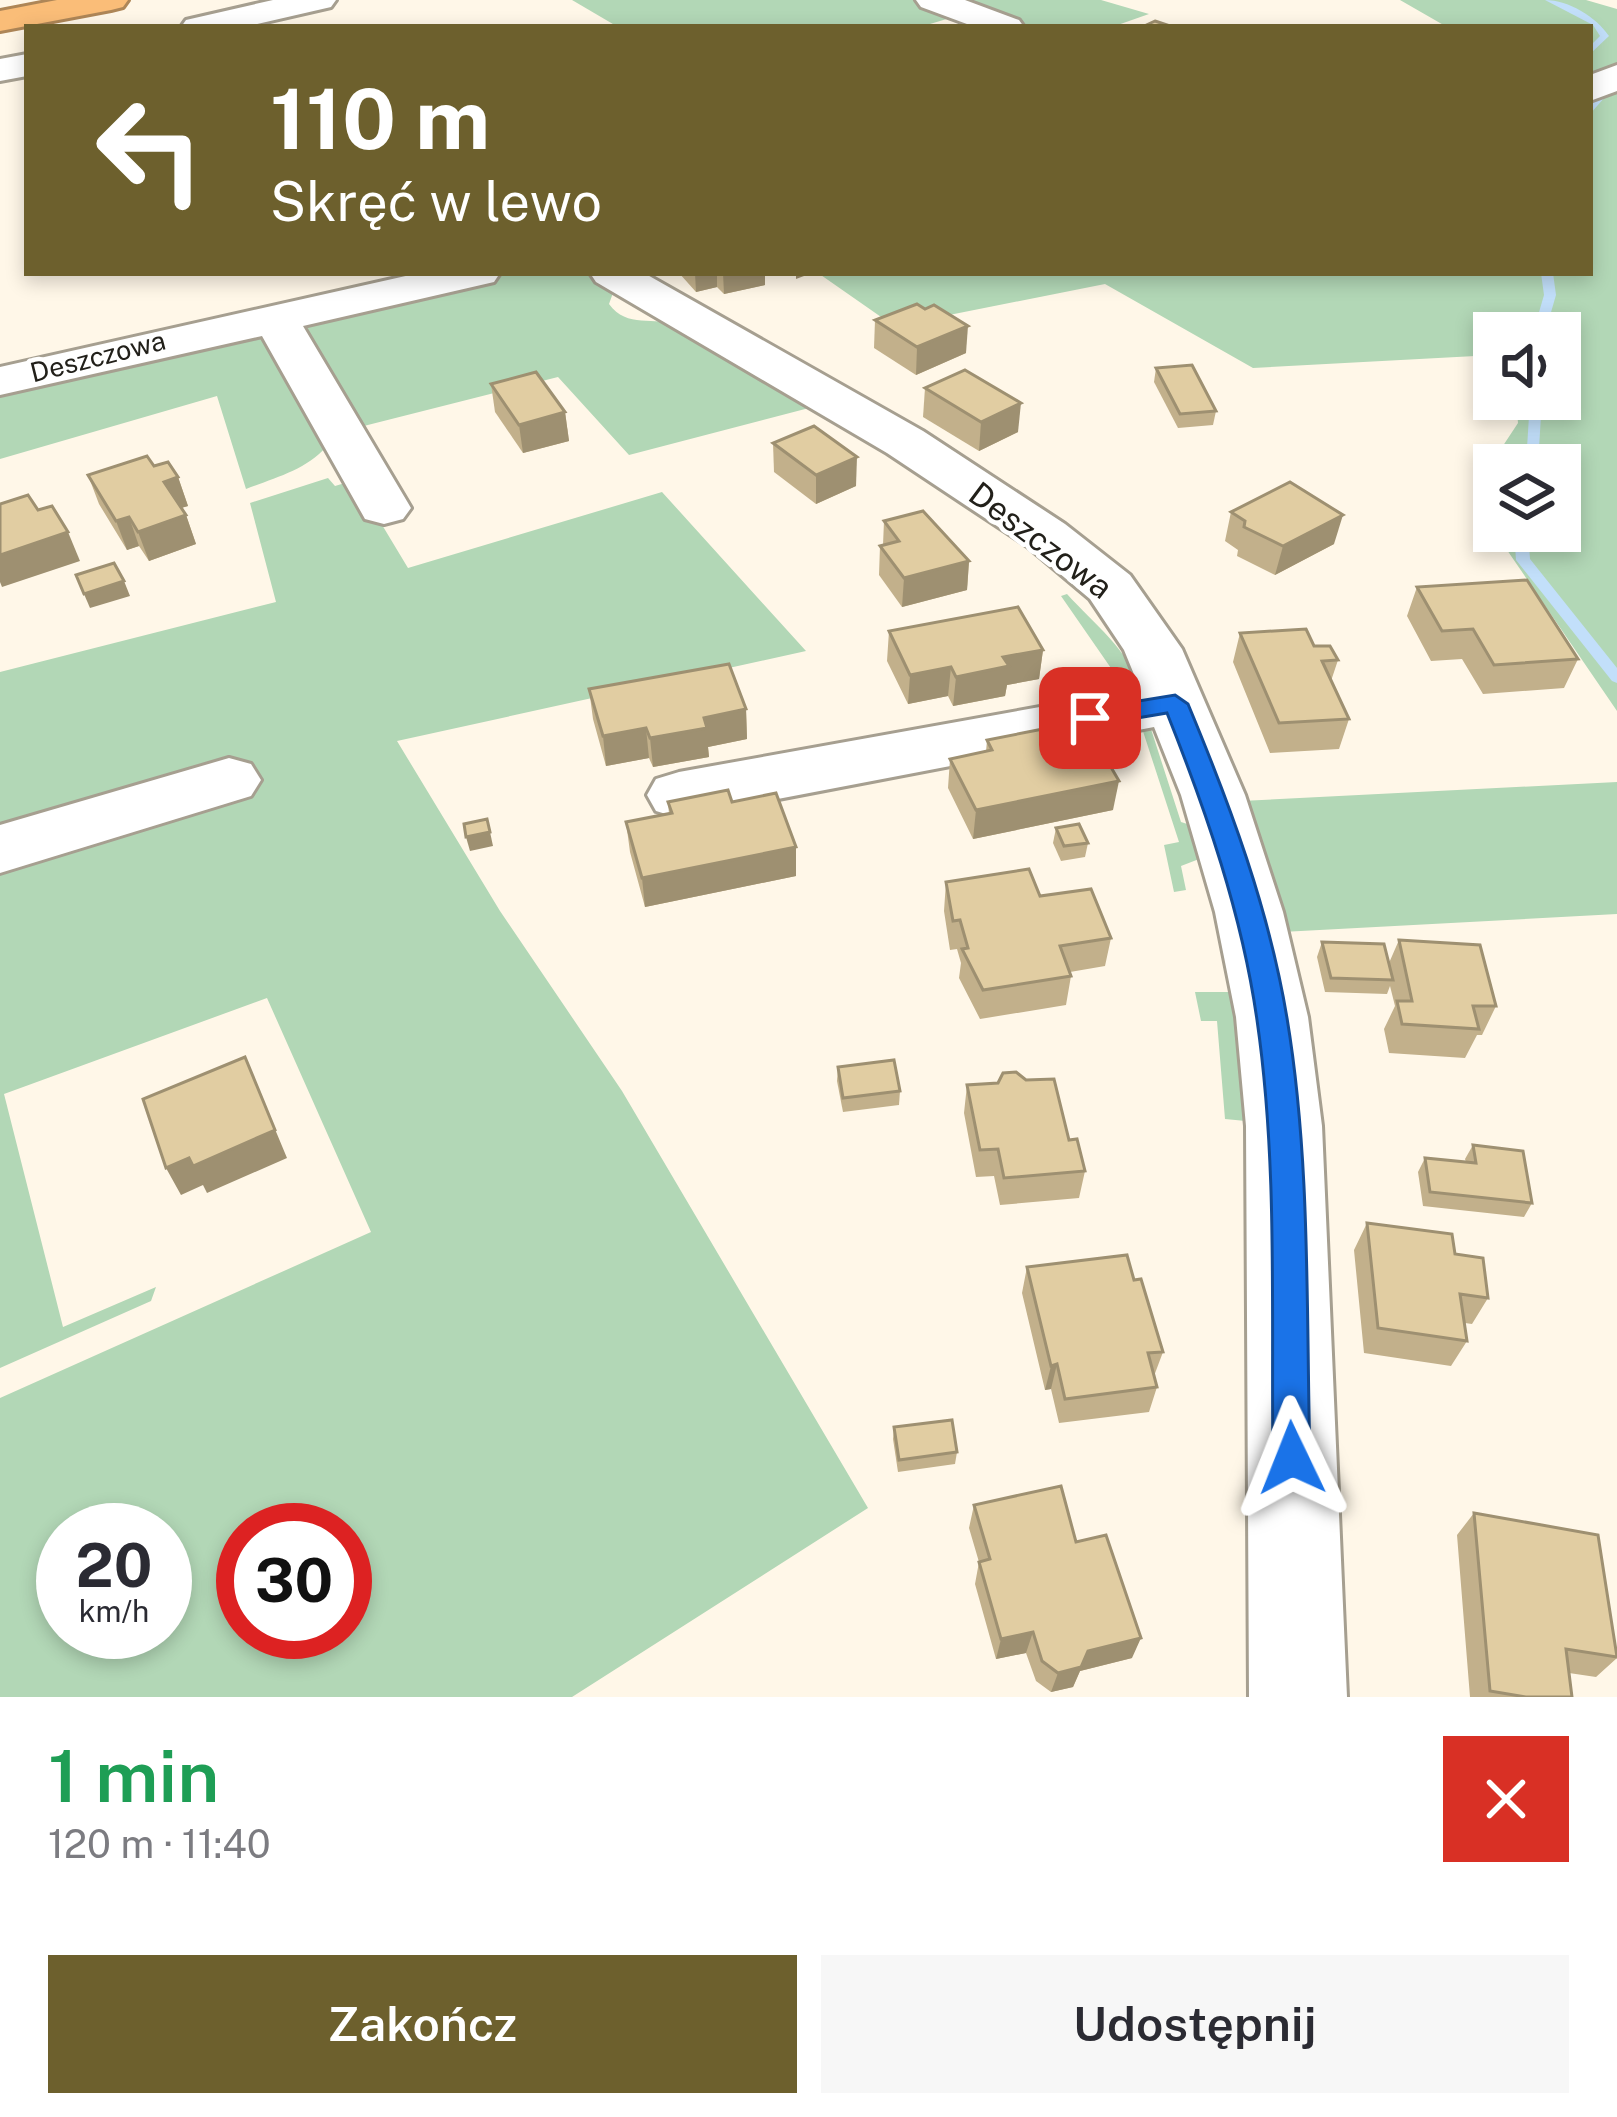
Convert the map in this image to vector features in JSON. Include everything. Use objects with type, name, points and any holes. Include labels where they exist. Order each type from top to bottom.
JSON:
[{"type":"highway","points":[[0,21],[111,0]]},
{"type":"street","points":[[256,21],[319,0]]},
{"type":"street","points":[[933,0],[998,24]]},
{"type":"street","points":[[940,24],[973,15]]},
{"type":"street","name":"Deszczowa","points":[[0,381],[275,317],[332,288],[449,276]]},
{"type":"street","name":"Deszczowa","points":[[617,276],[905,442],[1082,562],[1133,616],[1153,649],[1213,795],[1249,912],[1272,1017],[1284,1126],[1298,1697]]},
{"type":"street","points":[[275,317],[384,508]]},
{"type":"street","points":[[679,795],[1175,704]]},
{"type":"street","points":[[0,849],[229,780]]},
{"type":"green space","points":[[572,0],[920,0],[960,15],[930,24],[613,24]]},
{"type":"green space","points":[[954,0],[1101,0],[1149,14],[1121,24],[1009,24]]},
{"type":"green space","points":[[1400,0],[1586,0],[1617,9],[1617,67],[1593,82],[1593,24],[1442,24]]},
{"type":"green space","points":[[1617,85],[1617,711],[1508,552],[1581,552],[1581,444],[1504,444],[1518,420],[1581,420],[1581,312],[1473,312],[1473,356],[1253,368],[1105,284],[894,326],[822,276],[1593,276],[1593,96]]},
{"type":"green space","points":[[493,276],[600,276],[614,290],[609,304],[624,317],[670,323],[698,333],[829,410],[822,416],[809,408],[629,455],[558,377],[352,429],[299,325],[341,308]]},
{"type":"green space","points":[[262,329],[326,447],[299,467],[246,489],[217,396],[0,459],[0,388]]},
{"type":"green space","points":[[328,478],[335,486],[355,480],[408,568],[662,492],[806,651],[397,741],[500,911],[622,1091],[868,1508],[572,1697],[0,1697],[0,1398],[371,1232],[267,998],[4,1094],[63,1327],[156,1287],[151,1301],[0,1368],[0,672],[276,602],[250,503]]},
{"type":"green space","points":[[1067,594],[1128,662],[1140,688],[1131,697],[1061,596]]},
{"type":"green space","points":[[1139,719],[1150,726],[1181,822],[1203,829],[1212,854],[1181,866],[1186,890],[1174,892],[1164,845],[1179,842]]},
{"type":"green space","points":[[1617,782],[1617,914],[1282,932],[1241,801]]},
{"type":"green space","points":[[1195,992],[1240,992],[1256,1122],[1225,1119],[1217,1021],[1201,1021]]},
{"type":"building","points":[[917,304],[925,309],[934,305],[968,326],[917,347],[875,320]]},
{"type":"building","points":[[1192,365],[1216,411],[1180,414],[1156,368]]},
{"type":"building","points":[[965,370],[1021,403],[981,422],[925,388]]},
{"type":"building","points":[[536,372],[565,412],[519,425],[491,384]]},
{"type":"building","points":[[814,426],[857,457],[816,475],[773,443]]},
{"type":"building","points":[[147,456],[154,466],[168,462],[178,477],[164,482],[186,515],[138,532],[129,517],[116,521],[88,475]]},
{"type":"building","points":[[1290,482],[1343,515],[1283,546],[1244,527],[1245,521],[1231,512]]},
{"type":"building","points":[[28,495],[38,510],[52,506],[68,532],[0,555],[0,504]]},
{"type":"building","points":[[923,511],[969,561],[904,578],[880,546],[899,541],[884,521]]},
{"type":"building","points":[[114,563],[124,581],[84,594],[76,575]]},
{"type":"building","points":[[1527,580],[1578,659],[1494,665],[1473,629],[1442,631],[1417,587]]},
{"type":"building","points":[[1018,607],[1043,650],[1003,657],[1009,666],[956,677],[951,667],[910,675],[889,631]]},
{"type":"building","points":[[1306,629],[1314,646],[1330,646],[1338,660],[1322,661],[1349,719],[1279,723],[1240,633]]},
{"type":"building","points":[[729,664],[746,709],[704,718],[707,728],[650,738],[646,728],[603,736],[589,689]]},
{"type":"building","points":[[1043,729],[1049,740],[1090,731],[1119,781],[976,810],[950,759],[992,750],[987,740]]},
{"type":"building","points":[[728,790],[732,802],[776,793],[796,847],[642,878],[626,822],[672,813],[668,802]]},
{"type":"building","points":[[487,819],[490,832],[466,837],[464,824]]},
{"type":"building","points":[[1079,824],[1088,843],[1064,846],[1056,828]]},
{"type":"building","points":[[1029,869],[1040,896],[1091,889],[1111,938],[1060,946],[1071,976],[983,990],[962,949],[968,948],[960,920],[953,921],[946,882]]},
{"type":"building","points":[[1399,940],[1480,945],[1496,1006],[1473,1006],[1479,1029],[1402,1024],[1397,1001],[1412,1001]]},
{"type":"building","points":[[1322,942],[1384,944],[1393,980],[1331,978]]},
{"type":"building","points":[[245,1057],[275,1130],[193,1166],[189,1158],[166,1168],[143,1099]]},
{"type":"building","points":[[894,1060],[900,1091],[843,1098],[838,1067]]},
{"type":"building","points":[[1016,1072],[1026,1080],[1054,1079],[1069,1140],[1077,1139],[1085,1171],[1004,1178],[998,1149],[980,1150],[967,1085],[998,1083],[1003,1073]]},
{"type":"building","points":[[1473,1145],[1523,1151],[1532,1203],[1430,1192],[1425,1158],[1476,1163]]},
{"type":"building","points":[[1367,1223],[1452,1234],[1455,1254],[1483,1258],[1488,1298],[1460,1294],[1467,1341],[1378,1328]]},
{"type":"building","points":[[1127,1255],[1134,1280],[1141,1279],[1163,1352],[1148,1353],[1157,1387],[1065,1399],[1057,1364],[1051,1366],[1027,1267]]},
{"type":"building","points":[[952,1420],[957,1452],[899,1460],[894,1427]]},
{"type":"building","points":[[1061,1486],[1076,1542],[1106,1535],[1141,1638],[1088,1651],[1081,1667],[1058,1673],[1042,1661],[1033,1632],[1001,1639],[979,1562],[990,1559],[974,1505]]},
{"type":"building","points":[[1474,1513],[1598,1535],[1617,1657],[1566,1649],[1572,1697],[1490,1691]]},
{"type":"waterway","points":[[1549,0],[1596,23],[1605,36],[1593,48]]},
{"type":"waterway","points":[[1593,84],[1600,97],[1593,107]]},
{"type":"waterway","points":[[1545,312],[1550,295],[1547,276]]},
{"type":"waterway","points":[[1533,444],[1535,420]]},
{"type":"waterway","points":[[1522,552],[1523,560],[1617,678]]},
{"type":"route","points":[[1090,718],[1175,704],[1213,795],[1249,912],[1272,1017],[1284,1126],[1292,1458]]}]
